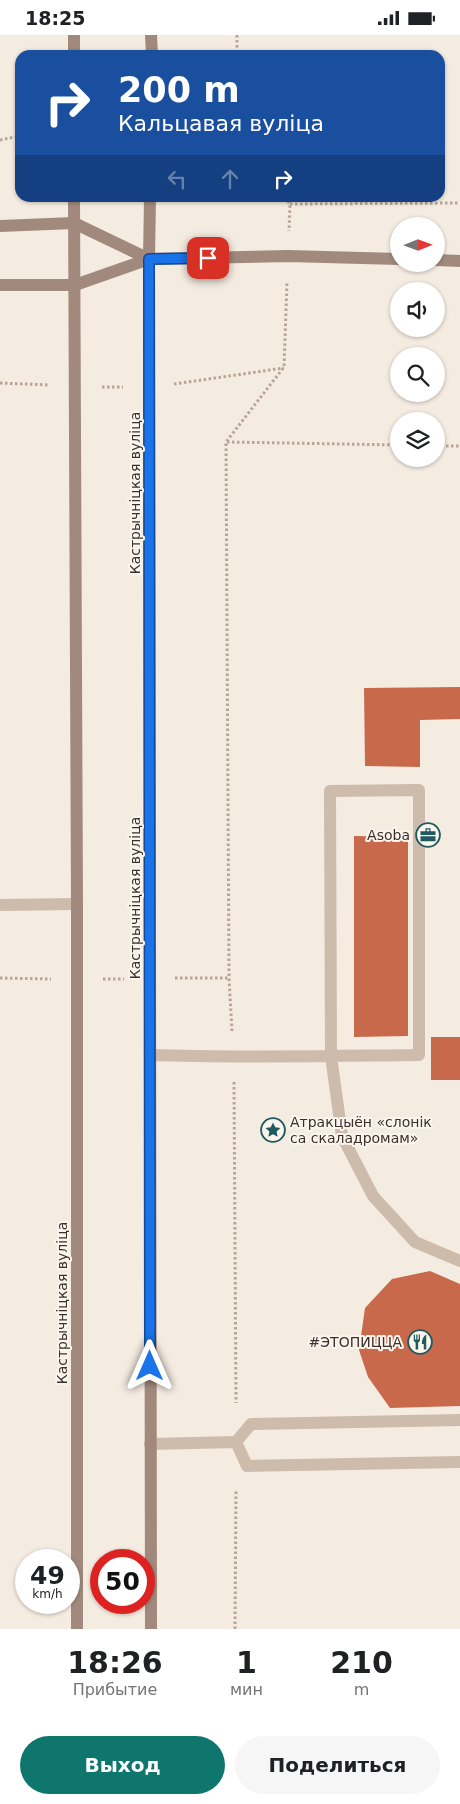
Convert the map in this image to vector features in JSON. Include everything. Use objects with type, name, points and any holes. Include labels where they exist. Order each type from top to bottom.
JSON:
[{"type":"main road","points":[[74,35],[74,50]]},
{"type":"main road","points":[[152,35],[152,50]]},
{"type":"main road","name":"Кастрычніцкая вуліца","points":[[74,202],[78,904],[77,1629]]},
{"type":"main road","name":"Кастрычніцкая вуліца","points":[[150,202],[151,1629]]},
{"type":"main road","points":[[0,226],[74,223],[149,259]]},
{"type":"main road","points":[[0,285],[75,285],[149,259],[288,256],[390,259]]},
{"type":"main road","points":[[445,261],[460,261]]},
{"type":"lane","points":[[150,1055],[233,1058],[331,1056],[419,1055],[419,791],[330,791],[331,1056],[342,1136],[373,1196],[415,1242],[460,1261]]},
{"type":"lane","points":[[0,905],[78,904]]},
{"type":"lane","points":[[150,1444],[236,1442],[251,1424],[460,1421]]},
{"type":"lane","points":[[236,1442],[247,1466],[460,1462]]},
{"type":"path","points":[[237,35],[237,50]]},
{"type":"path","points":[[0,140],[15,137]]},
{"type":"path","points":[[290,204],[460,203]]},
{"type":"path","points":[[0,383],[150,387],[284,367],[226,442],[236,1442],[235,1629]]},
{"type":"path","points":[[226,442],[390,445]]},
{"type":"path","points":[[445,446],[460,446]]},
{"type":"path","points":[[0,978],[230,978]]},
{"type":"building","points":[[460,687],[460,719],[420,720],[420,767],[365,766],[364,688]]},
{"type":"building","points":[[354,836],[408,837],[408,1036],[354,1037]]},
{"type":"building","points":[[431,1037],[460,1037],[460,1080],[431,1080]]},
{"type":"building","points":[[430,1271],[460,1284],[460,1406],[390,1408],[368,1377],[359,1350],[365,1308],[392,1279]]},
{"type":"place","name":"Asoba","points":[[428,835]]},
{"type":"place","name":"Атракцыён «слонік са скаладромам»","points":[[273,1130]]},
{"type":"place","name":"#ЭТОПИЦЦА","points":[[420,1342]]},
{"type":"route","points":[[150,1366],[149,259],[208,258]]}]
